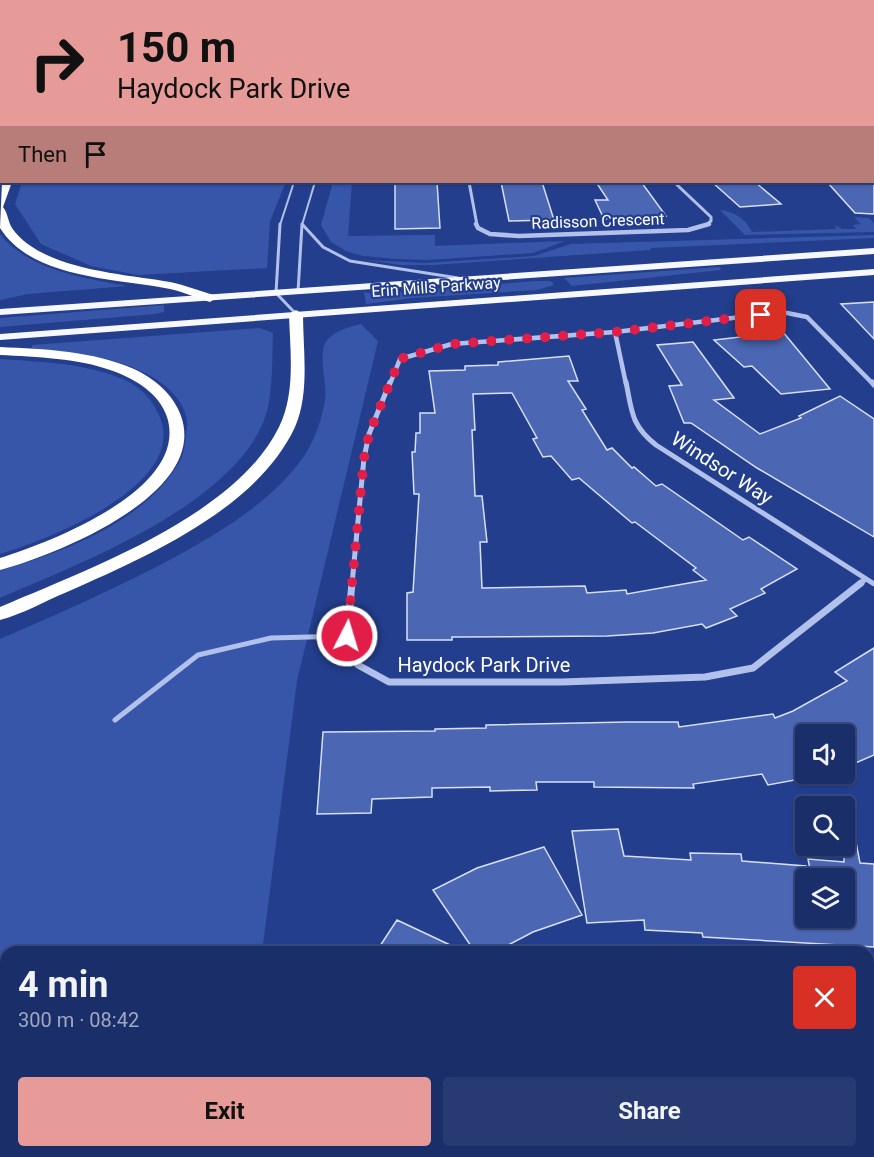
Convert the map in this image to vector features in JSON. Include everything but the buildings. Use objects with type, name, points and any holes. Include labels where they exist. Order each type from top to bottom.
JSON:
[{"type":"highway","points":[[0,205],[8,183]]},
{"type":"highway","points":[[0,210],[6,229],[25,247],[56,263],[93,275],[172,286],[210,298]]},
{"type":"highway","points":[[0,615],[112,564],[176,530],[215,507],[265,463],[279,443],[293,407],[296,387],[296,314]]},
{"type":"highway","points":[[0,351],[81,360],[130,373],[154,387],[168,402],[176,419],[177,435],[167,463],[155,480],[127,507],[45,550],[0,564]]},
{"type":"main road","name":"Erin Mills Parkway","points":[[0,312],[874,251]]},
{"type":"main road","name":"Erin Mills Parkway","points":[[0,337],[874,272]]},
{"type":"main road","points":[[296,314],[298,291]]},
{"type":"street","name":"Radisson Crescent","points":[[469,183],[474,221],[478,228],[490,234],[519,237],[688,230],[708,225],[711,217],[675,183]]},
{"type":"street","name":"Haydock Park Drive","points":[[866,579],[753,668],[705,677],[562,682],[389,682],[358,664],[347,636],[364,458],[369,434],[400,359],[452,344],[615,332],[782,312],[807,317],[874,385]]},
{"type":"street","name":"Windsor Way","points":[[615,332],[633,416],[641,433],[656,445],[874,584]]},
{"type":"lane","points":[[294,183],[280,219],[276,293],[296,314]]},
{"type":"lane","points":[[298,291],[302,224],[315,183]]},
{"type":"lane","points":[[302,224],[314,242],[335,256],[350,261],[469,279]]},
{"type":"lane","points":[[115,720],[198,655],[271,638],[347,636]]},
{"type":"shaded area","points":[[22,183],[286,183],[270,221],[267,268],[138,275],[91,266],[41,244],[15,204]]},
{"type":"shaded area","points":[[333,183],[352,183],[348,236],[435,235],[435,246],[565,241],[533,253],[426,260],[396,259],[363,256],[346,251],[331,242],[321,225]]},
{"type":"shaded area","points":[[720,210],[731,212],[739,217],[752,232],[837,229],[834,225],[843,229],[856,229],[853,225],[861,224],[854,217],[869,218],[874,223],[874,232],[745,235]]},
{"type":"shaded area","points":[[0,234],[12,247],[42,265],[76,276],[127,286],[28,294],[0,300]]},
{"type":"shaded area","points":[[874,235],[874,238],[651,248],[650,250],[433,265],[402,265],[364,260],[425,263],[534,256],[571,244]]},
{"type":"shaded area","points":[[720,267],[721,270],[572,286],[564,278]]},
{"type":"shaded area","points":[[551,281],[554,285],[537,290],[413,298],[366,304],[364,292],[373,294]]},
{"type":"shaded area","points":[[164,305],[164,312],[155,314],[0,327],[0,318]]},
{"type":"shaded area","points":[[361,324],[378,341],[297,681],[263,946],[0,946],[0,639],[111,589],[177,556],[243,516],[273,491],[304,456],[312,441],[325,401],[323,351],[325,344],[335,333]]},
{"type":"shaded area","points":[[259,328],[273,333],[269,403],[251,444],[226,474],[192,501],[154,526],[113,548],[0,598],[0,570],[76,544],[125,517],[165,482],[180,461],[185,441],[187,424],[182,405],[169,389],[152,377],[117,362],[32,348],[32,345]]},
{"type":"shaded area","points":[[0,359],[48,362],[79,367],[110,374],[131,383],[147,396],[158,413],[161,420],[163,444],[152,467],[133,488],[107,507],[48,537],[0,554]]},
{"type":"route","points":[[347,636],[364,458],[369,434],[400,359],[452,344],[615,332],[761,315]]}]
